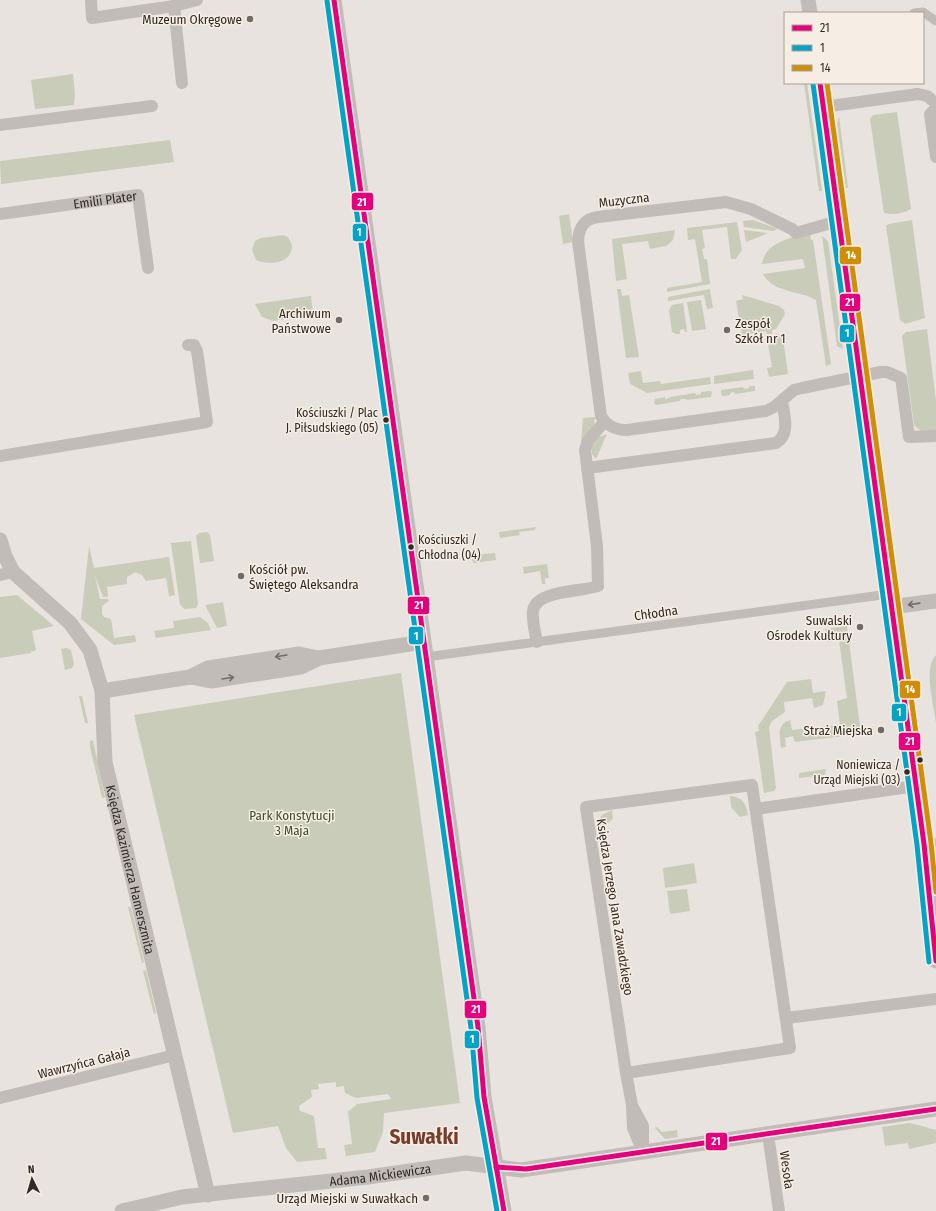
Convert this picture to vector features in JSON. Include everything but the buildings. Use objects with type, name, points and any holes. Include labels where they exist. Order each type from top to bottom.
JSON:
[{"type":"street","points":[[91,0],[92,18],[174,6],[197,0]]},
{"type":"street","points":[[334,0],[476,1020],[484,1097],[504,1211]]},
{"type":"street","points":[[808,0],[810,12]]},
{"type":"street","points":[[174,6],[182,83]]},
{"type":"street","points":[[924,13],[936,21]]},
{"type":"street","points":[[820,84],[916,786],[930,843],[936,961]]},
{"type":"street","points":[[823,107],[918,94],[927,96],[936,103]]},
{"type":"street","points":[[0,125],[152,106]]},
{"type":"street","points":[[936,108],[930,114],[936,157]]},
{"type":"street","name":"Emilii Plater","points":[[0,214],[138,195],[148,268]]},
{"type":"street","name":"Muzyczna","points":[[604,422],[599,405],[578,241],[581,227],[585,221],[598,217],[726,202],[751,209],[792,229],[796,233],[838,221]]},
{"type":"street","points":[[0,456],[207,422],[197,351],[194,345],[188,345]]},
{"type":"street","points":[[537,642],[533,610],[539,600],[552,595],[589,589],[598,586],[597,546],[585,456],[586,445],[604,422],[615,429],[627,430],[766,411],[774,408],[794,390],[837,382],[860,375],[887,372],[902,378],[909,437],[936,436]]},
{"type":"street","points":[[587,468],[776,443],[785,432],[782,400]]},
{"type":"street","points":[[0,540],[5,556],[7,573]]},
{"type":"street","name":"Księdza Kazimierza Hamerszmita","points":[[7,573],[70,623],[90,650],[95,664],[102,691],[105,762],[208,1195]]},
{"type":"street","points":[[890,601],[936,601]]},
{"type":"street","name":"Chłodna","points":[[426,657],[537,642],[890,601]]},
{"type":"street","points":[[102,691],[190,677],[208,668],[299,654],[319,658],[423,642]]},
{"type":"street","name":"Księdza Jerzego Jana Zawadzkiego","points":[[626,1073],[790,1048],[787,1018],[775,948],[752,785],[586,807],[626,1073],[632,1105],[633,1128],[643,1152]]},
{"type":"street","points":[[756,809],[916,786]]},
{"type":"street","points":[[787,1018],[936,999]]},
{"type":"street","name":"Wawrzyńca Gałaja","points":[[0,1098],[175,1055]]},
{"type":"street","name":"Adama Mickiewicza","points":[[122,1211],[142,1209],[182,1197],[368,1177],[466,1163],[521,1170],[936,1109]]},
{"type":"street","name":"Wesoła","points":[[768,1134],[779,1211]]},
{"type":"green space","points":[[73,74],[75,95],[74,105],[35,109],[31,80]]},
{"type":"green space","points":[[804,84],[807,84],[822,191],[819,191]]},
{"type":"green space","points":[[897,112],[911,209],[898,214],[890,214],[884,213],[870,119],[873,115]]},
{"type":"green space","points":[[839,116],[848,188],[846,188],[837,124]]},
{"type":"green space","points":[[170,140],[174,162],[1,184],[0,161]]},
{"type":"green space","points":[[569,214],[573,242],[563,244],[559,216]]},
{"type":"green space","points":[[753,220],[778,229],[773,231],[744,227],[743,221]]},
{"type":"green space","points":[[912,220],[925,318],[905,324],[900,320],[886,226],[889,224]]},
{"type":"green space","points":[[737,222],[742,250],[736,259],[731,259],[727,227],[702,230],[705,248],[702,249],[704,259],[707,259],[710,284],[667,292],[667,288],[702,282],[695,239],[688,240],[687,228]]},
{"type":"green space","points":[[675,230],[673,240],[666,246],[650,249],[648,241],[622,244],[627,279],[616,281],[612,239]]},
{"type":"green space","points":[[744,230],[768,233],[746,242]]},
{"type":"green space","points":[[810,234],[811,240],[813,240],[831,364],[826,366],[816,300],[773,285],[763,274],[805,268],[803,259],[762,264],[768,250],[780,242]]},
{"type":"green space","points":[[283,235],[288,237],[292,245],[289,256],[279,262],[273,263],[256,260],[252,250],[255,241],[261,238]]},
{"type":"green space","points":[[822,236],[828,241],[843,349],[837,346]]},
{"type":"green space","points":[[617,289],[621,289],[622,296],[629,295],[639,357],[626,358]]},
{"type":"green space","points":[[710,289],[713,308],[707,309],[704,295],[668,301],[668,297]]},
{"type":"green space","points":[[742,295],[779,306],[784,310],[785,314],[776,329],[772,330],[772,334],[767,334],[766,331],[742,335],[736,301],[743,299]]},
{"type":"green space","points":[[311,296],[313,314],[273,321],[262,317],[255,304]]},
{"type":"green space","points":[[701,300],[706,329],[692,331],[687,302]]},
{"type":"green space","points":[[683,303],[687,332],[685,332],[684,329],[680,330],[680,334],[676,334],[672,332],[669,310],[672,305]]},
{"type":"green space","points":[[927,329],[936,401],[936,430],[922,432],[914,425],[902,336],[906,332]]},
{"type":"green space","points":[[777,333],[783,338],[788,374],[769,377],[767,368],[772,367],[768,344],[776,343],[775,335]]},
{"type":"green space","points":[[753,370],[754,379],[714,384],[714,376]]},
{"type":"green space","points":[[641,371],[643,383],[660,381],[661,384],[710,377],[711,384],[647,393],[630,384],[628,373]]},
{"type":"green space","points":[[749,386],[755,386],[755,391],[735,394],[734,392],[730,393],[730,395],[723,396],[721,394],[721,390],[743,387],[744,389],[749,388]]},
{"type":"green space","points":[[701,392],[712,392],[711,397],[686,400],[681,399],[680,401],[656,405],[654,403],[655,399],[665,397],[665,399],[695,393],[696,395],[701,394]]},
{"type":"green space","points":[[595,417],[594,425],[581,443],[583,418]]},
{"type":"green space","points":[[607,434],[596,459],[592,454],[592,446],[599,437]]},
{"type":"green space","points":[[536,527],[535,530],[519,532],[520,535],[500,538],[499,532]]},
{"type":"green space","points":[[207,532],[210,535],[214,561],[200,563],[196,536],[199,533]]},
{"type":"green space","points":[[191,541],[198,604],[196,608],[185,609],[180,605],[171,543]]},
{"type":"green space","points":[[89,546],[94,568],[169,557],[175,595],[169,596],[166,578],[146,581],[142,575],[135,572],[127,577],[127,584],[107,587],[108,597],[103,597],[95,576],[100,599],[108,599],[109,601],[102,606],[102,614],[104,617],[111,619],[114,638],[135,635],[136,642],[114,645],[81,619]]},
{"type":"green space","points":[[495,553],[496,560],[474,563],[472,560],[474,555]]},
{"type":"green space","points":[[547,564],[549,578],[545,578],[545,584],[542,584],[540,571],[524,574],[523,567]]},
{"type":"green space","points":[[17,595],[54,626],[32,631],[36,650],[31,653],[0,658],[0,597]]},
{"type":"green space","points":[[223,602],[227,626],[217,628],[205,605]]},
{"type":"green space","points":[[200,617],[208,623],[211,630],[156,638],[154,631],[174,628],[173,621]]},
{"type":"green space","points":[[847,626],[861,734],[795,742],[793,736],[785,738],[786,747],[781,748],[780,731],[783,725],[790,720],[792,730],[840,725],[837,701],[847,698],[839,640],[827,642],[825,629]]},
{"type":"green space","points":[[67,648],[71,650],[74,664],[72,668],[65,670],[61,649]]},
{"type":"green space","points":[[936,655],[936,723],[930,687],[930,668]]},
{"type":"green space","name":"Park Konstytucji 3 Maja","points":[[401,673],[460,1103],[384,1113],[383,1132],[375,1152],[346,1156],[344,1145],[352,1144],[348,1112],[357,1104],[391,1099],[388,1094],[356,1098],[345,1093],[344,1086],[336,1087],[336,1082],[318,1084],[319,1089],[311,1090],[312,1097],[299,1106],[300,1111],[314,1116],[318,1148],[325,1148],[327,1159],[297,1162],[286,1148],[278,1126],[233,1133],[134,715]]},
{"type":"green space","points":[[811,679],[813,693],[826,691],[823,705],[814,708],[812,698],[784,702],[785,712],[772,721],[769,727],[776,788],[774,791],[764,793],[755,732],[759,731],[758,726],[787,682]]},
{"type":"green space","points":[[79,696],[82,696],[88,723],[85,723]]},
{"type":"green space","points":[[93,740],[105,797],[102,798],[90,747],[90,741]]},
{"type":"green space","points":[[826,769],[825,775],[799,778],[799,773]]},
{"type":"green space","points":[[730,796],[743,801],[748,815],[740,817],[731,807]]},
{"type":"green space","points":[[612,810],[613,819],[604,826],[595,827],[602,815]]},
{"type":"green space","points":[[694,863],[697,883],[665,888],[663,868]]},
{"type":"green space","points":[[687,889],[690,911],[670,914],[667,891]]},
{"type":"green space","points":[[128,907],[131,907],[144,962],[142,963]]},
{"type":"green space","points":[[146,970],[156,1013],[154,1014],[143,971]]},
{"type":"green space","points":[[910,1123],[936,1130],[936,1143],[909,1149],[908,1143],[885,1146],[882,1127]]},
{"type":"green space","points":[[657,1127],[662,1132],[677,1130],[678,1137],[665,1139],[655,1128]]},
{"type":"transit line","name":"21","points":[[334,0],[478,1027],[484,1097],[504,1211]]},
{"type":"transit line","name":"1","points":[[327,1],[471,1028],[477,1098],[497,1211]]},
{"type":"transit line","name":"1","points":[[813,84],[917,845],[929,962]]},
{"type":"transit line","name":"21","points":[[820,84],[924,844],[936,961]]},
{"type":"transit line","name":"14","points":[[827,84],[931,843],[936,892]]},
{"type":"transit line","name":"21","points":[[496,1167],[526,1169],[936,1109]]},
{"type":"place","name":"Muzeum Okręgowe","points":[[250,19]]},
{"type":"place","name":"Archiwum Państwowe","points":[[339,320]]},
{"type":"place","name":"Zespół Szkół nr 1","points":[[727,330]]},
{"type":"place","name":"Kościuszki / Plac J. Piłsudskiego (05)","points":[[386,420]]},
{"type":"place","name":"Kościuszki / Chłodna (04)","points":[[411,547]]},
{"type":"place","name":"Kościół pw. Świętego Aleksandra","points":[[241,576]]},
{"type":"place","name":"Suwalski Ośrodek Kultury","points":[[860,627]]},
{"type":"place","name":"Straż Miejska","points":[[881,730]]},
{"type":"place","name":"Noniewicza / Urząd Miejski (03)","points":[[907,772]]},
{"type":"place","name":"Urząd Miejski w Suwałkach","points":[[426,1198]]},
{"type":"district","name":"Suwałki","points":[[424,1137]]}]
